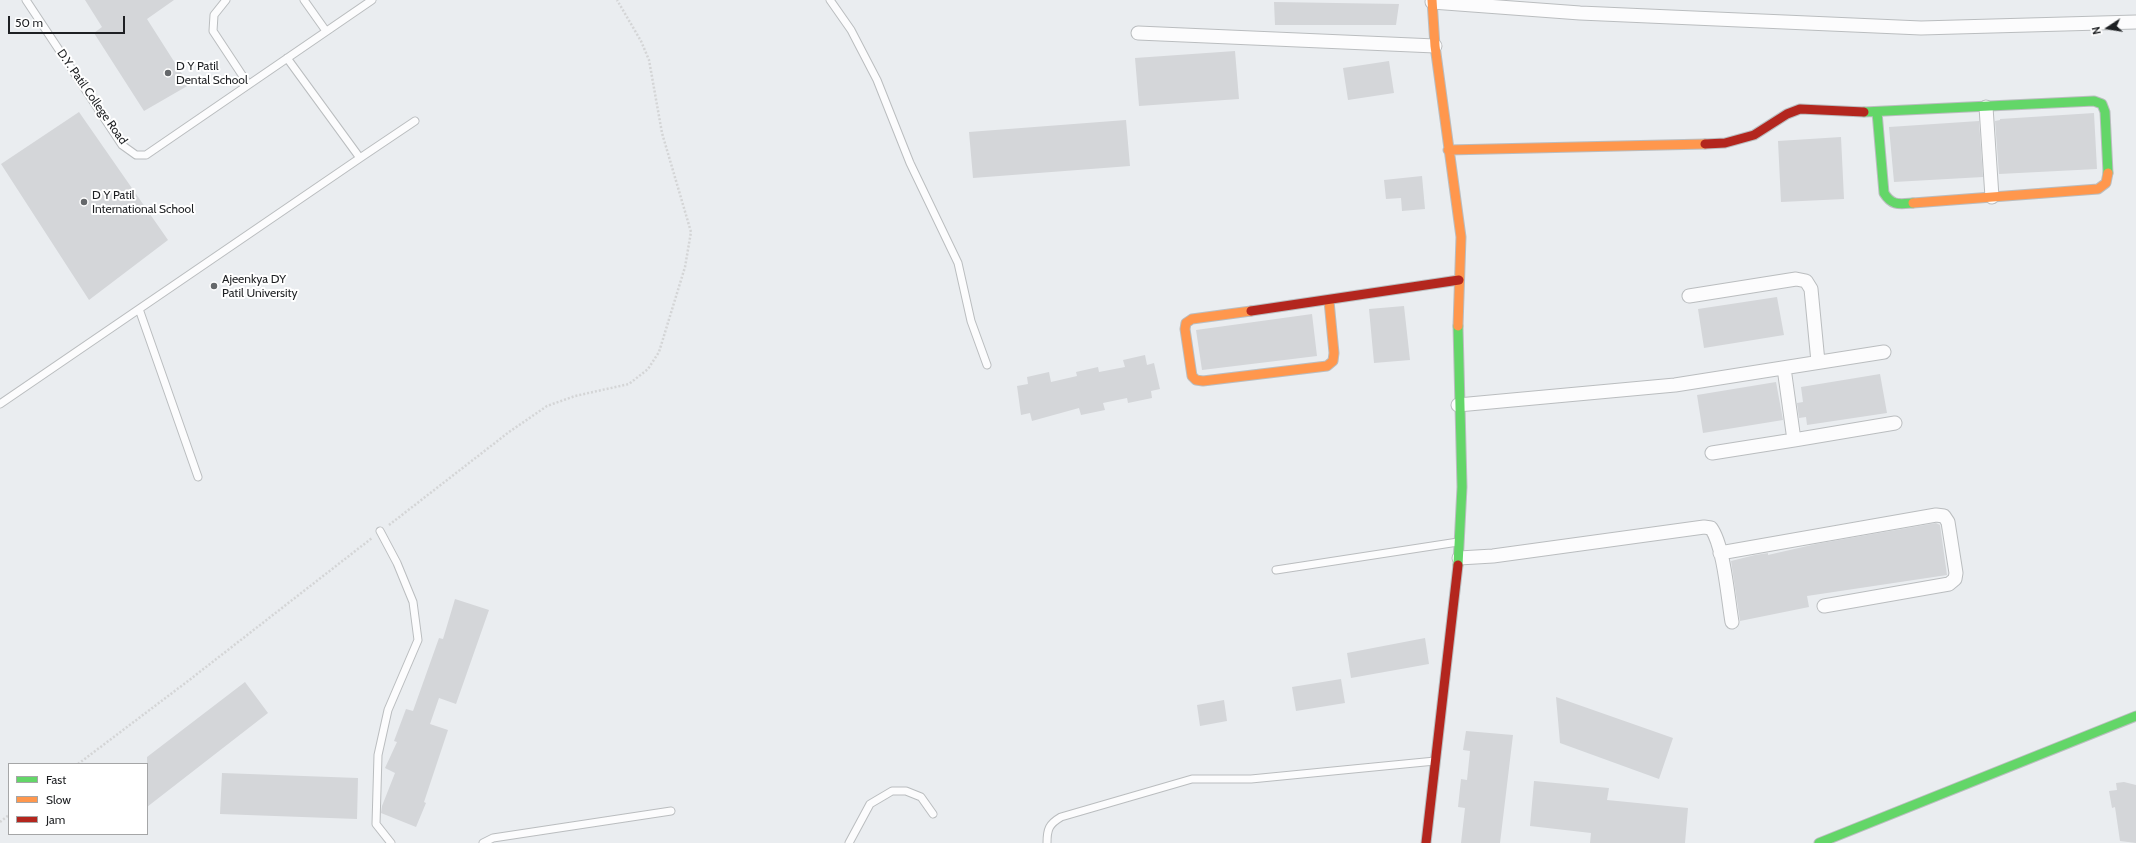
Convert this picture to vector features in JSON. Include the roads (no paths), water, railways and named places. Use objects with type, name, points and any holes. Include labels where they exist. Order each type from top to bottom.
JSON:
[{"type":"street","points":[[1426,843],[1458,558],[1462,487],[1457,346],[1461,237],[1435,46],[1432,1],[1580,13],[1921,28],[2136,22]]},
{"type":"street","points":[[1138,33],[1435,46]]},
{"type":"street","points":[[1448,150],[1725,143],[1754,135],[1787,114],[1800,109],[1878,112],[2094,101],[2102,104],[2105,112],[2108,172],[2106,183],[2098,189],[1895,204],[1889,201],[1884,193],[1878,112]]},
{"type":"street","points":[[1986,107],[1992,197]]},
{"type":"street","points":[[1329,301],[1334,353],[1333,361],[1327,366],[1203,381],[1196,380],[1192,376],[1185,329],[1186,323],[1192,319],[1329,301],[1459,280]]},
{"type":"street","points":[[1690,296],[1796,280],[1806,281],[1811,289],[1818,362]]},
{"type":"street","points":[[1458,405],[1675,385],[1884,352]]},
{"type":"street","points":[[1784,368],[1794,440]]},
{"type":"street","points":[[1712,453],[1895,423]]},
{"type":"street","points":[[1720,553],[1936,515],[1944,516],[1948,522],[1956,573],[1955,579],[1949,584],[1824,606]]},
{"type":"street","points":[[1458,558],[1493,556],[1704,527],[1711,528],[1715,534],[1720,553],[1732,622]]},
{"type":"street","points":[[1819,843],[2136,716]]},
{"type":"lane","name":"D.Y. Patil College Road","points":[[26,0],[122,145],[136,155],[146,155],[372,0]]},
{"type":"lane","points":[[226,0],[214,15],[213,31],[248,84]]},
{"type":"lane","points":[[304,0],[326,31]]},
{"type":"lane","points":[[830,0],[852,30],[877,80],[910,163],[958,263],[971,321],[987,365]]},
{"type":"lane","points":[[287,58],[360,158]]},
{"type":"lane","points":[[0,404],[415,121]]},
{"type":"lane","points":[[139,308],[198,477]]},
{"type":"lane","points":[[380,531],[397,563],[413,602],[418,640],[388,710],[378,755],[376,824],[391,843]]},
{"type":"lane","points":[[1276,570],[1459,542]]},
{"type":"lane","points":[[1047,843],[1047,832],[1050,823],[1061,817],[1192,779],[1251,779],[1435,761]]},
{"type":"lane","points":[[850,843],[870,804],[892,791],[906,791],[921,797],[933,814]]},
{"type":"lane","points":[[483,843],[493,838],[671,811]]},
{"type":"place","name":"D Y Patil Dental School","points":[[168,73]]},
{"type":"place","name":"D Y Patil International School","points":[[84,202]]},
{"type":"place","name":"Ajeenkya DY Patil University","points":[[214,286]]}]
